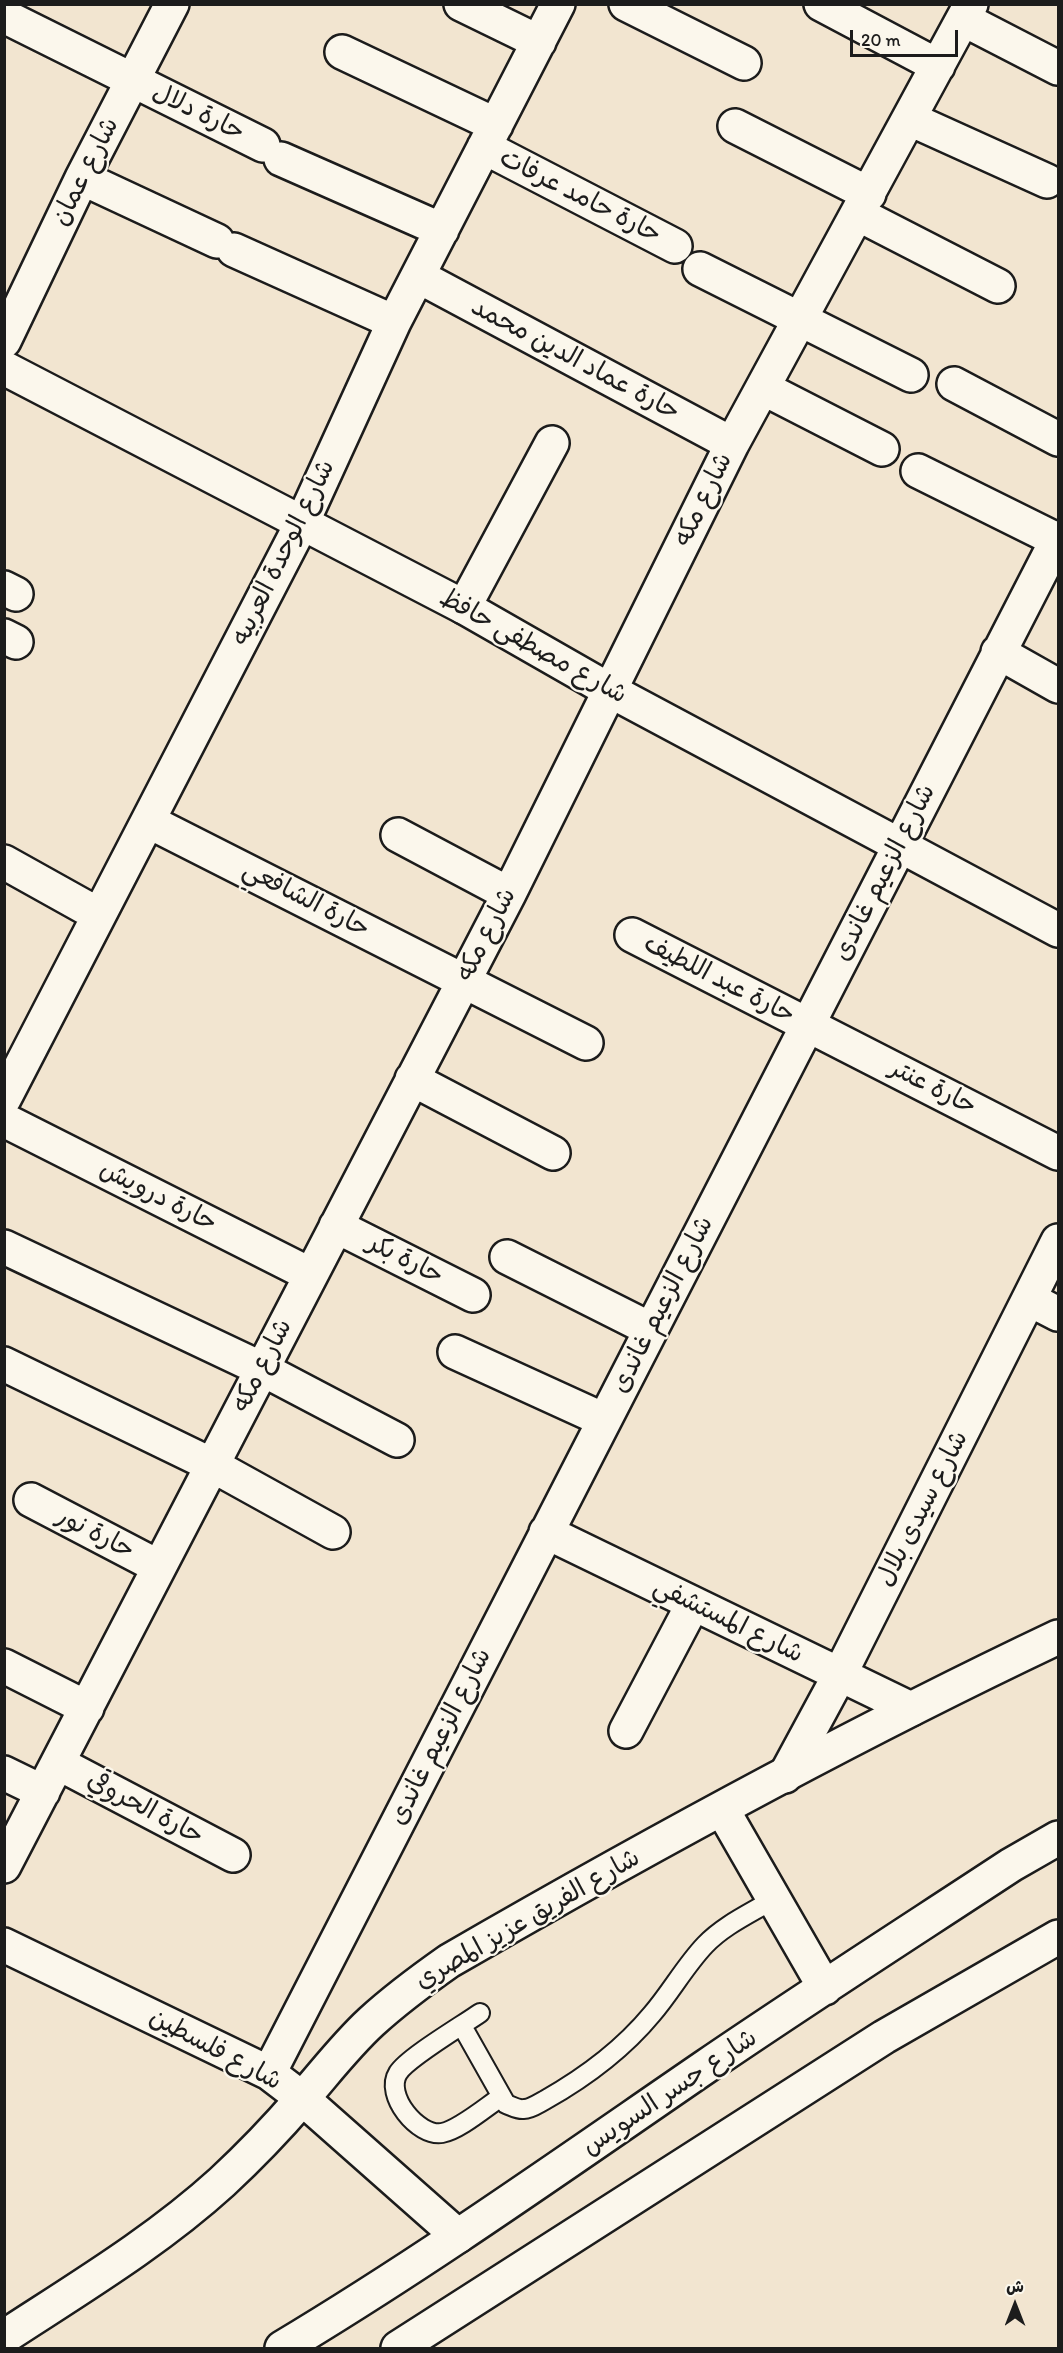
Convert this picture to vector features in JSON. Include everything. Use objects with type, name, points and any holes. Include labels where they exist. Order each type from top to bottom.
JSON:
[{"type":"street","name":"شارع عمان","points":[[4,341],[82,178],[172,4]]},
{"type":"street","points":[[461,4],[539,42]]},
{"type":"street","name":"شارع الوحدة العربيه","points":[[4,1099],[302,523],[394,322],[558,4]]},
{"type":"street","points":[[626,4],[744,63]]},
{"type":"street","points":[[821,4],[938,66]]},
{"type":"street","points":[[967,12],[1059,68]]},
{"type":"street","name":"شارع مكه","points":[[4,1866],[464,980],[732,444],[967,12]]},
{"type":"street","name":"حارة دلال","points":[[4,16],[272,152],[442,230]]},
{"type":"street","name":"حارة حامد عرفات","points":[[342,52],[490,136],[675,246]]},
{"type":"street","points":[[910,119],[1047,181]]},
{"type":"street","points":[[735,126],[998,286]]},
{"type":"street","points":[[82,178],[225,246],[394,322]]},
{"type":"street","points":[[700,269],[910,375]]},
{"type":"street","name":"حارة عماد الدين محمد","points":[[418,276],[732,444]]},
{"type":"street","name":"شارع مصطفى حافظ","points":[[4,368],[464,607],[609,690],[1059,930]]},
{"type":"street","points":[[954,384],[1059,439]]},
{"type":"street","points":[[763,388],[882,449]]},
{"type":"street","points":[[464,607],[552,443]]},
{"type":"street","points":[[918,471],[1058,539]]},
{"type":"street","name":"شارع الزعيم غاندى","points":[[269,2073],[898,846],[1058,539]]},
{"type":"street","points":[[998,652],[1059,686]]},
{"type":"street","name":"حارة الشافعي","points":[[148,821],[586,1043]]},
{"type":"street","points":[[398,835],[508,894]]},
{"type":"street","points":[[4,862],[99,915]]},
{"type":"street","name":"حارة عبد اللطيف","points":[[632,935],[807,1024]]},
{"type":"street","name":"حارة عنتر","points":[[807,1024],[1059,1153]]},
{"type":"street","points":[[412,1079],[553,1153]]},
{"type":"street","name":"حارة درويش","points":[[4,1120],[311,1275]]},
{"type":"street","name":"حارة بكر","points":[[336,1226],[473,1295]]},
{"type":"street","name":"شارع سيدى بلال","points":[[784,1776],[839,1676],[1059,1241]]},
{"type":"street","points":[[4,1247],[262,1369],[397,1440]]},
{"type":"street","points":[[507,1257],[650,1329]]},
{"type":"street","points":[[1029,1299],[1059,1314]]},
{"type":"street","points":[[455,1352],[604,1420]]},
{"type":"street","points":[[4,1364],[212,1465],[333,1532]]},
{"type":"street","name":"حارة نور","points":[[31,1500],[159,1567]]},
{"type":"street","name":"شارع المستشفي","points":[[546,1532],[910,1710]]},
{"type":"street","points":[[626,1731],[693,1604]]},
{"type":"street","name":"شارع الفريق عزيز المصري","points":[[4,2337],[129,2255],[221,2183],[263,2142],[303,2099],[334,2060],[370,2023],[408,1990],[449,1961],[784,1776],[910,1710],[1059,1637]]},
{"type":"street","points":[[4,1666],[87,1708]]},
{"type":"street","name":"حارة الحروقي","points":[[58,1763],[233,1855]]},
{"type":"street","points":[[4,1773],[43,1792]]},
{"type":"street","points":[[722,1809],[825,1988]]},
{"type":"street","name":"شارع جسر السويس","points":[[282,2349],[458,2236],[1011,1865],[1059,1838]]},
{"type":"street","points":[[398,2349],[884,2037],[1059,1937]]},
{"type":"street","name":"شارع فلسطين","points":[[4,1945],[269,2073],[303,2099],[458,2236]]},
{"type":"lane","points":[[462,2026],[501,2097],[507,2104],[525,2109],[566,2088],[597,2066],[651,2016],[689,1963],[707,1943],[728,1927],[774,1899]]},
{"type":"lane","points":[[480,2013],[404,2066],[395,2080],[396,2097],[421,2128],[436,2133],[452,2130],[501,2097]]}]
